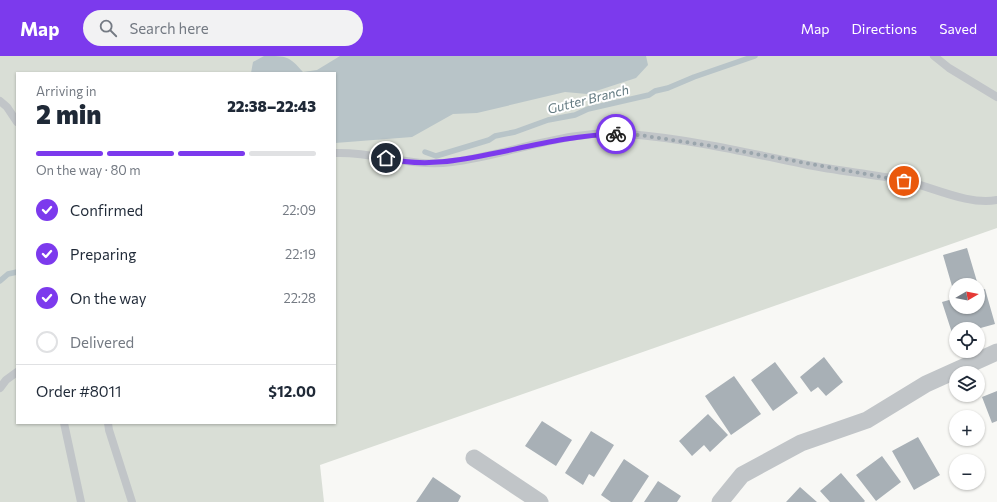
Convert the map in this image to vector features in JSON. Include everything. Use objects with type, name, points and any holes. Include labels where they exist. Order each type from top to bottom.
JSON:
[{"type":"street","points":[[720,502],[742,475],[801,443],[867,420],[926,384],[997,352]]},
{"type":"street","points":[[474,458],[540,502]]},
{"type":"lane","points":[[934,56],[949,68],[997,97]]},
{"type":"lane","points":[[0,101],[7,107],[16,120]]},
{"type":"lane","points":[[7,107],[16,105]]},
{"type":"lane","points":[[336,153],[351,152],[372,154],[400,161],[424,163],[452,162],[558,140],[594,135],[627,133],[711,146],[811,165],[855,171],[904,181],[974,200],[997,200]]},
{"type":"lane","points":[[0,388],[6,380],[16,373]]},
{"type":"lane","points":[[64,424],[81,502]]},
{"type":"lane","points":[[108,424],[132,502]]},
{"type":"shaded area","points":[[0,56],[997,56],[997,228],[320,465],[324,502],[0,502]]},
{"type":"shaded area","points":[[264,56],[283,57],[291,60],[303,72],[251,72],[253,62]]},
{"type":"shaded area","points":[[340,56],[646,56],[648,65],[636,78],[587,94],[565,92],[477,113],[453,114],[412,137],[336,143],[336,72],[303,72],[317,70]]},
{"type":"building","points":[[967,248],[976,278],[950,278],[943,255]]},
{"type":"building","points":[[985,289],[995,324],[985,327],[985,322],[949,322],[949,324],[942,302],[949,300],[949,314],[985,314]]},
{"type":"building","points":[[824,357],[843,382],[826,396],[818,387],[811,392],[800,377]]},
{"type":"building","points":[[775,362],[798,393],[773,411],[751,380]]},
{"type":"building","points":[[734,376],[761,414],[731,435],[705,396]]},
{"type":"building","points":[[997,391],[997,421],[992,423],[984,402],[985,396]]},
{"type":"building","points":[[708,414],[728,435],[710,452],[704,445],[692,456],[679,441]]},
{"type":"building","points":[[542,421],[572,440],[556,466],[525,446]]},
{"type":"building","points":[[591,431],[614,445],[594,477],[589,474],[583,485],[565,473]]},
{"type":"building","points":[[918,437],[940,475],[914,490],[892,451]]},
{"type":"building","points":[[882,456],[901,482],[876,501],[856,475]]},
{"type":"building","points":[[624,459],[649,476],[632,502],[611,502],[601,495]]},
{"type":"building","points":[[841,473],[865,501],[864,502],[830,502],[820,491]]},
{"type":"building","points":[[433,477],[461,496],[458,502],[416,502]]},
{"type":"building","points":[[658,481],[681,496],[677,502],[644,502]]},
{"type":"building","points":[[800,487],[817,502],[786,502]]},
{"type":"waterway","name":"Gutter Branch","points":[[425,152],[436,156],[489,140],[495,136],[515,132],[548,120],[575,115],[588,109],[649,95],[655,91],[668,88],[694,77],[755,56]]},
{"type":"waterway","name":"Gutter Branch","points":[[0,281],[8,274],[16,272]]},
{"type":"way so far","points":[[616,134],[627,133],[663,138],[811,165],[855,171],[904,181]]},
{"type":"route","points":[[386,158],[424,163],[452,162],[558,140],[594,135],[616,134]]}]
